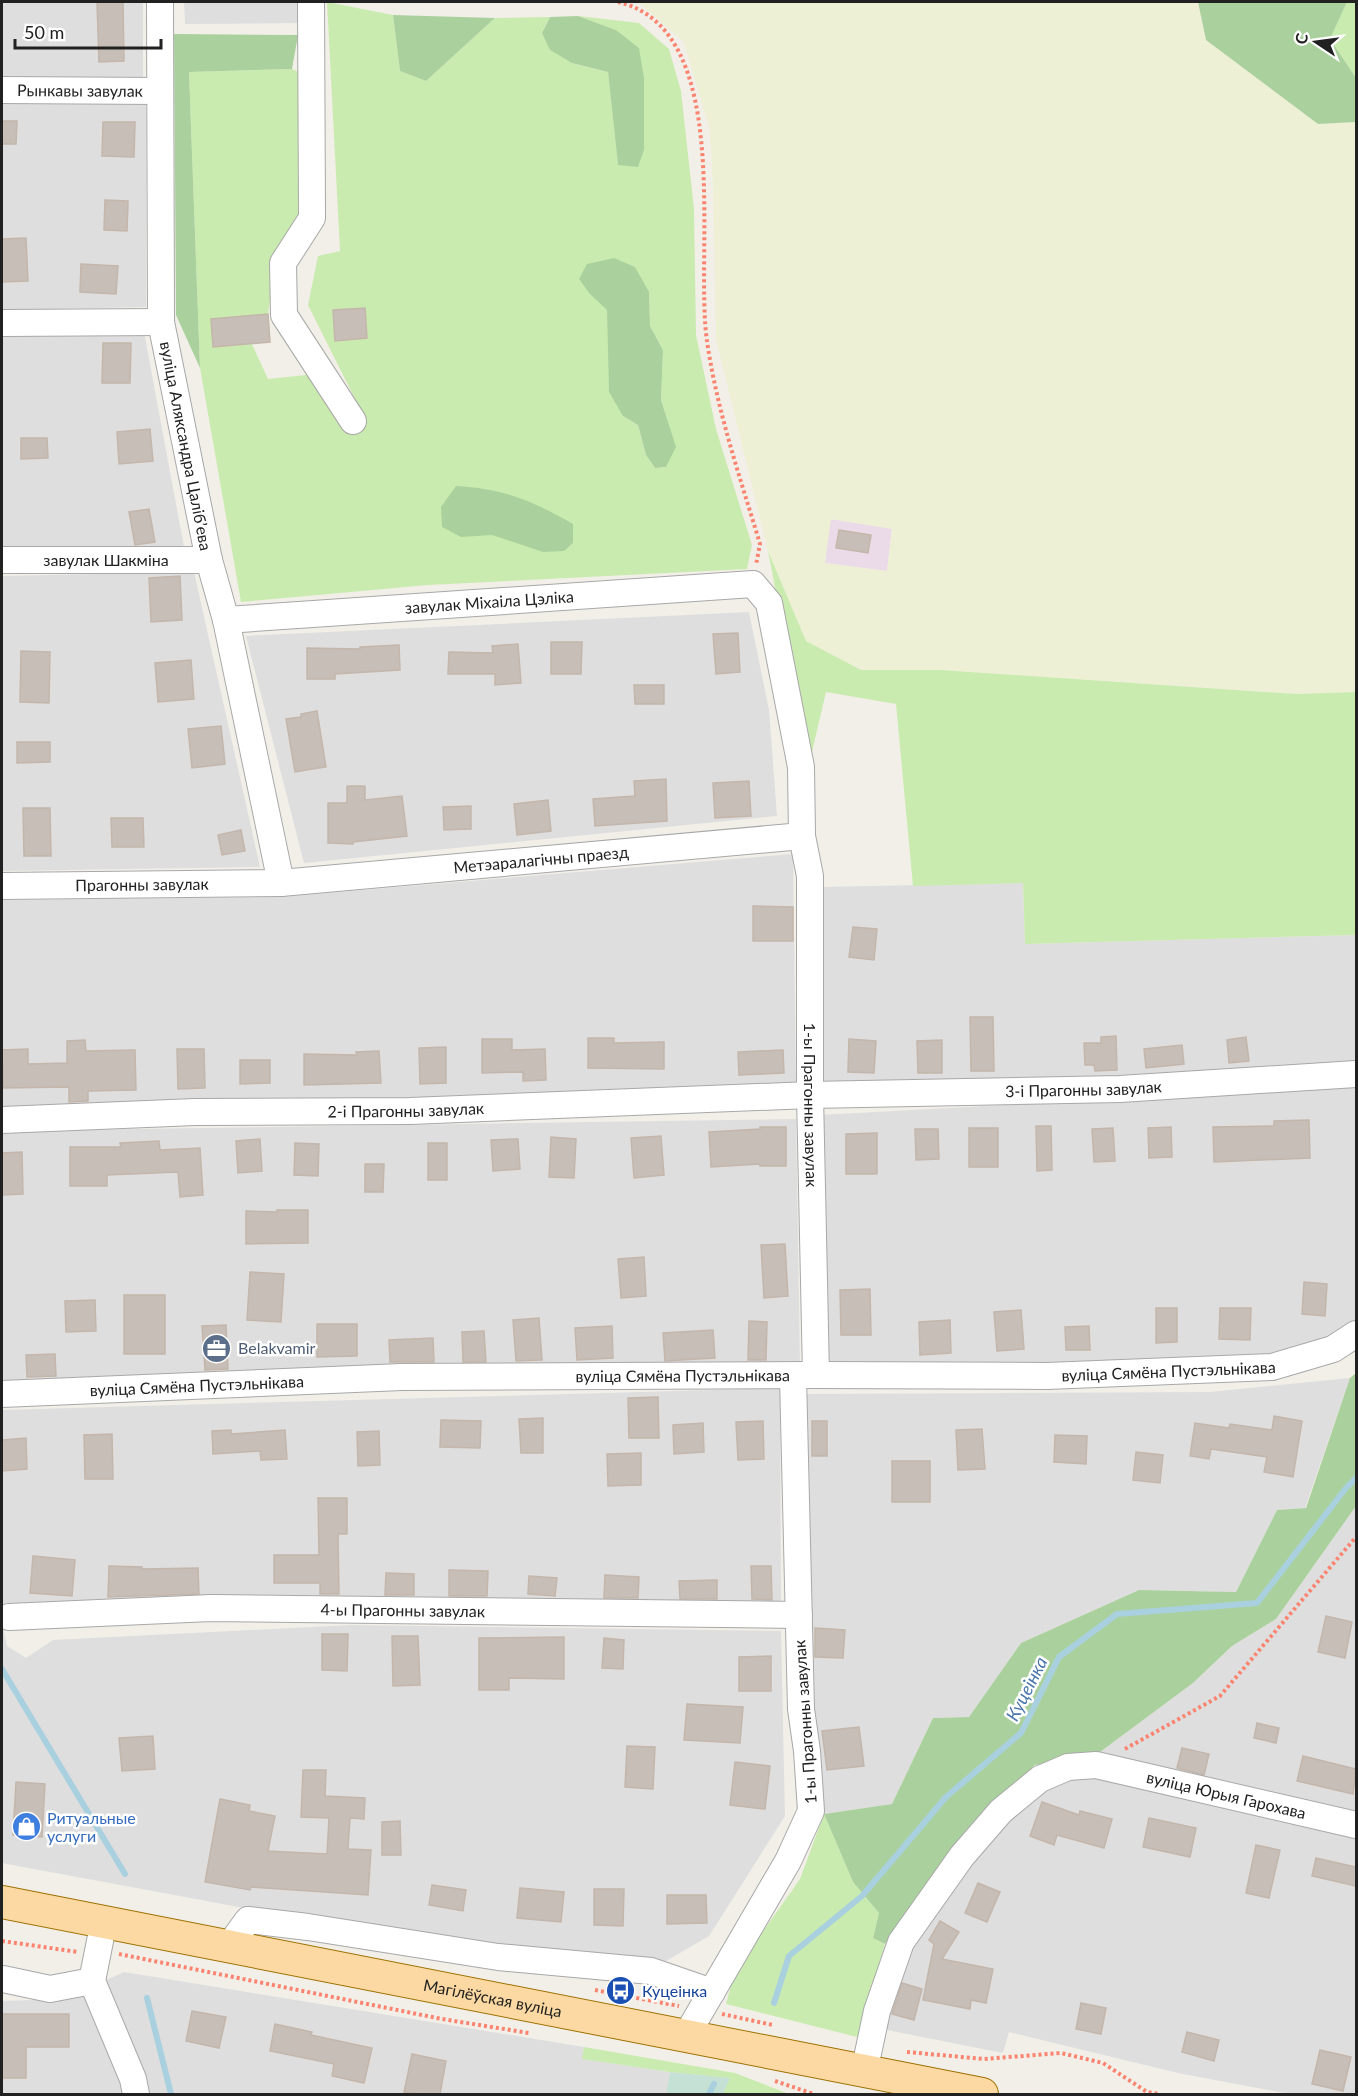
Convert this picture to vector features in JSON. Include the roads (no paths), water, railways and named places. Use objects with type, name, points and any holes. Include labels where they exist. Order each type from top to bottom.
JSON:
[{"type":"main road","name":"Магілёўская вуліца","points":[[2,1902],[229,1946],[700,2013],[866,2060],[931,2089],[982,2094]]},
{"type":"street","name":"вуліца Аляксандра Цалібʼева","points":[[160,2],[160,322],[209,561],[226,620],[281,884]]},
{"type":"street","points":[[311,2],[312,218],[283,263],[285,315],[353,421]]},
{"type":"street","name":"Рынкавы завулак","points":[[2,90],[160,91]]},
{"type":"street","points":[[2,323],[160,322]]},
{"type":"street","name":"завулак Шакміна","points":[[2,560],[209,561]]},
{"type":"street","name":"завулак Міхаіла Цэліка","points":[[226,620],[753,584]]},
{"type":"street","name":"1-ы Прагонны завулак","points":[[700,2013],[788,1861],[811,1811],[807,1751],[801,1709],[799,1615],[810,1095],[810,876],[802,836],[801,767],[785,678],[769,603],[753,584]]},
{"type":"street","name":"Метэаралагічны праезд","points":[[281,884],[802,836]]},
{"type":"street","name":"Прагонны завулак","points":[[2,886],[281,884]]},
{"type":"street","name":"3-і Прагонны завулак","points":[[810,1095],[1120,1089],[1356,1074]]},
{"type":"street","name":"2-і Прагонны завулак","points":[[2,1120],[195,1112],[410,1111],[810,1095]]},
{"type":"street","name":"вуліца Сямёна Пустэльнікава","points":[[2,1394],[402,1377],[1047,1376],[1272,1367],[1333,1349],[1356,1334]]},
{"type":"street","name":"4-ы Прагонны завулак","points":[[9,1617],[211,1608],[799,1615]]},
{"type":"street","name":"вуліца Юрыя Гарохава","points":[[866,2060],[877,2011],[901,1942],[962,1856],[1001,1811],[1040,1779],[1068,1767],[1096,1765],[1356,1825]]},
{"type":"street","points":[[229,1946],[248,1920],[308,1927],[498,1957],[651,1971],[700,2013]]},
{"type":"street","points":[[104,1921],[92,1981],[133,2079],[136,2094]]},
{"type":"street","points":[[3,1979],[50,1989],[92,1981]]},
{"type":"waterway","name":"Куцеінка","points":[[774,2003],[789,1956],[862,1896],[946,1797],[1021,1733],[1059,1657],[1117,1614],[1257,1603],[1356,1478]]},
{"type":"waterway","points":[[2,1669],[125,1874]]},
{"type":"waterway","points":[[147,1998],[171,2094]]},
{"type":"waterway","points":[[709,2094],[714,2084]]},
{"type":"place","name":"Belakvamir","points":[[217,1348]]},
{"type":"place","name":"Ритуальные услуги","points":[[26,1827]]},
{"type":"place","name":"Куцеінка","points":[[621,1991]]}]
